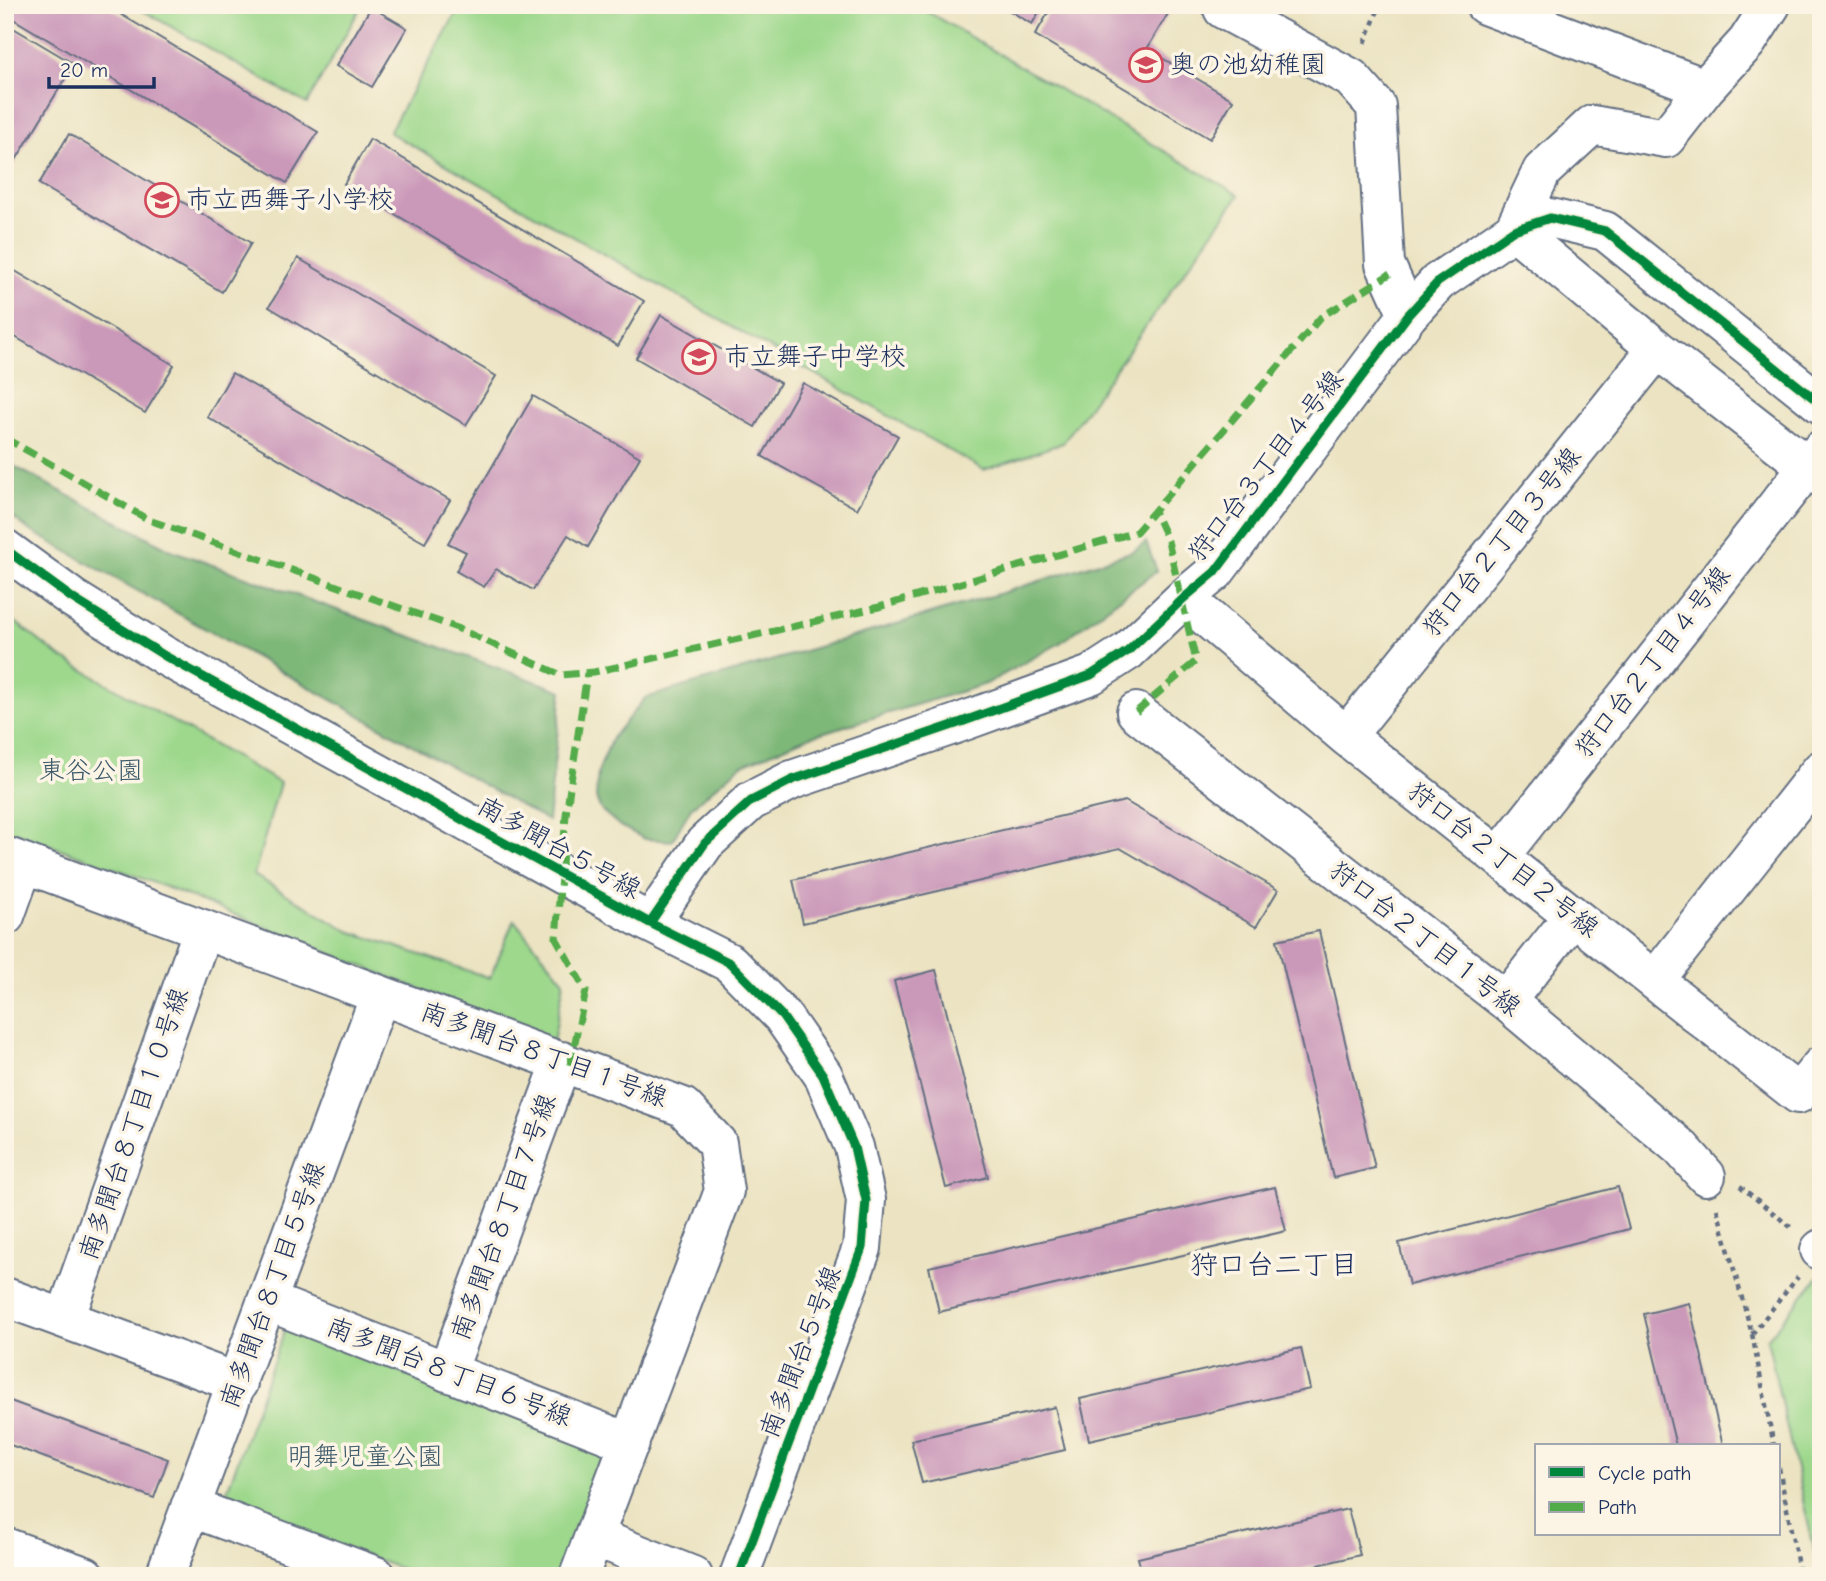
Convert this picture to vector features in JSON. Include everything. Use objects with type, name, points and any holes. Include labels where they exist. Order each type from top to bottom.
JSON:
[{"type":"street","points":[[1222,5],[1223,9],[1351,78],[1376,106],[1385,264],[1408,315]]},
{"type":"street","points":[[1485,5],[1705,88]]},
{"type":"street","points":[[1772,5],[1747,42],[1705,88],[1666,138],[1592,125],[1542,171],[1514,230],[1657,349],[1817,465]]},
{"type":"street","name":"狩口台３丁目４号線","points":[[650,923],[705,843],[751,801],[792,780],[1091,675],[1128,651],[1184,597],[1216,572],[1408,315],[1438,282],[1514,230],[1550,218],[1605,231],[1821,404]]},
{"type":"street","name":"狩口台２丁目３号線","points":[[1346,736],[1657,349]]},
{"type":"street","name":"狩口台２丁目４号線","points":[[1499,857],[1817,465]]},
{"type":"street","name":"南多聞台５号線","points":[[5,549],[72,598],[165,656],[650,923],[730,963],[782,1016],[823,1075],[854,1147],[866,1200],[862,1248],[739,1576]]},
{"type":"street","name":"狩口台２丁目２号線","points":[[1184,597],[1346,736],[1798,1094],[1821,1066]]},
{"type":"street","name":"狩口台２丁目１号線","points":[[1136,712],[1506,1001],[1681,1148],[1706,1176]]},
{"type":"street","points":[[1655,980],[1821,770]]},
{"type":"street","points":[[5,916],[14,860]]},
{"type":"street","name":"南多聞台８丁目１号線","points":[[14,860],[683,1107],[717,1143],[724,1191],[579,1576]]},
{"type":"street","points":[[1506,1001],[1573,916]]},
{"type":"street","name":"南多聞台８丁目１０号線","points":[[65,1319],[203,929]]},
{"type":"street","name":"南多聞台８丁目５号線","points":[[165,1576],[380,995]]},
{"type":"street","name":"南多聞台８丁目７号線","points":[[447,1372],[562,1061]]},
{"type":"street","points":[[5,1297],[238,1383]]},
{"type":"street","name":"南多聞台８丁目６号線","points":[[267,1301],[630,1443]]},
{"type":"street","points":[[190,1507],[372,1575]]},
{"type":"street","points":[[595,1537],[693,1576]]},
{"type":"street","points":[[5,1547],[85,1576]]},
{"type":"path","points":[[1752,1334],[1820,1250],[1733,1180],[1706,1176],[1752,1334],[1774,1444]]},
{"type":"path","points":[[1780,1473],[1800,1576]]},
{"type":"green space","points":[[133,5],[362,5],[307,104]]},
{"type":"green space","points":[[461,5],[916,5],[1239,195],[1063,443],[984,470],[389,132]]},
{"type":"green space","points":[[5,460],[171,550],[562,691],[548,821],[29,530],[5,511]]},
{"type":"green space","points":[[1146,542],[1157,571],[1060,643],[986,684],[808,737],[740,766],[691,808],[672,841],[645,839],[620,826],[601,810],[596,798],[598,772],[612,738],[645,698],[1005,592],[1134,551]]},
{"type":"green space","name":"東谷公園","points":[[5,614],[59,656],[280,783],[254,875],[349,931],[490,978],[514,920],[564,981],[553,1043],[171,889],[5,829]]},
{"type":"green space","points":[[1821,1273],[1821,1576],[1820,1576],[1767,1339]]},
{"type":"green space","name":"明舞児童公園","points":[[285,1329],[606,1448],[562,1576],[420,1576],[223,1502]]},
{"type":"building","points":[[5,5],[105,5],[318,132],[287,183],[5,14]]},
{"type":"building","points":[[1000,5],[1043,5],[1032,24]]},
{"type":"building","points":[[1053,5],[1158,5],[1169,12],[1147,49],[1233,100],[1210,139],[1035,35]]},
{"type":"building","points":[[371,7],[407,28],[372,87],[336,66]]},
{"type":"building","points":[[5,23],[74,64],[5,178]]},
{"type":"building","points":[[69,134],[251,243],[222,292],[39,184]]},
{"type":"building","points":[[370,139],[644,301],[618,346],[344,184]]},
{"type":"building","points":[[298,258],[496,376],[466,425],[269,307]]},
{"type":"building","points":[[5,265],[174,365],[145,413],[5,331]]},
{"type":"building","points":[[661,315],[780,383],[755,427],[636,358]]},
{"type":"building","points":[[232,373],[450,500],[425,543],[207,417]]},
{"type":"building","points":[[803,383],[898,436],[857,509],[762,456]]},
{"type":"building","points":[[533,396],[640,457],[588,547],[568,535],[533,590],[496,569],[484,587],[456,571],[466,552],[448,543]]},
{"type":"building","points":[[1125,801],[1278,890],[1256,927],[1120,848],[803,923],[793,880]]},
{"type":"building","points":[[1319,931],[1375,1168],[1333,1178],[1277,940]]},
{"type":"building","points":[[936,970],[988,1177],[946,1188],[894,981]]},
{"type":"building","points":[[1275,1187],[1286,1231],[939,1312],[929,1267]]},
{"type":"building","points":[[1618,1187],[1629,1229],[1409,1285],[1399,1243]]},
{"type":"building","points":[[1689,1303],[1723,1444],[1676,1444],[1644,1314]]},
{"type":"building","points":[[1301,1348],[1310,1389],[1089,1440],[1080,1399]]},
{"type":"building","points":[[5,1399],[168,1459],[154,1498],[5,1443]]},
{"type":"building","points":[[1055,1407],[1065,1450],[922,1483],[911,1440]]},
{"type":"building","points":[[1348,1509],[1360,1555],[1272,1576],[1143,1576],[1138,1558]]},
{"type":"marked path","points":[[5,438],[149,520],[457,628],[561,675],[594,672],[879,607],[1136,532],[1321,317],[1390,274]]},
{"type":"marked path","points":[[1136,712],[1196,661],[1168,541],[1154,511]]},
{"type":"marked path","points":[[570,1065],[586,991],[556,938],[566,815],[587,673]]},
{"type":"cycle path","points":[[650,923],[705,843],[751,801],[792,780],[1091,675],[1128,651],[1215,572],[1408,315],[1438,282],[1514,230],[1550,218],[1605,231],[1821,404]]},
{"type":"cycle path","points":[[5,549],[72,598],[165,656],[650,923],[730,963],[782,1016],[823,1075],[854,1147],[866,1200],[862,1248],[739,1576]]},
{"type":"place","name":"奥の池幼稚園","points":[[1146,65]]},
{"type":"place","name":"市立西舞子小学校","points":[[162,200]]},
{"type":"place","name":"市立舞子中学校","points":[[699,357]]},
{"type":"district","name":"狩口台二丁目","points":[[1274,1265]]}]
